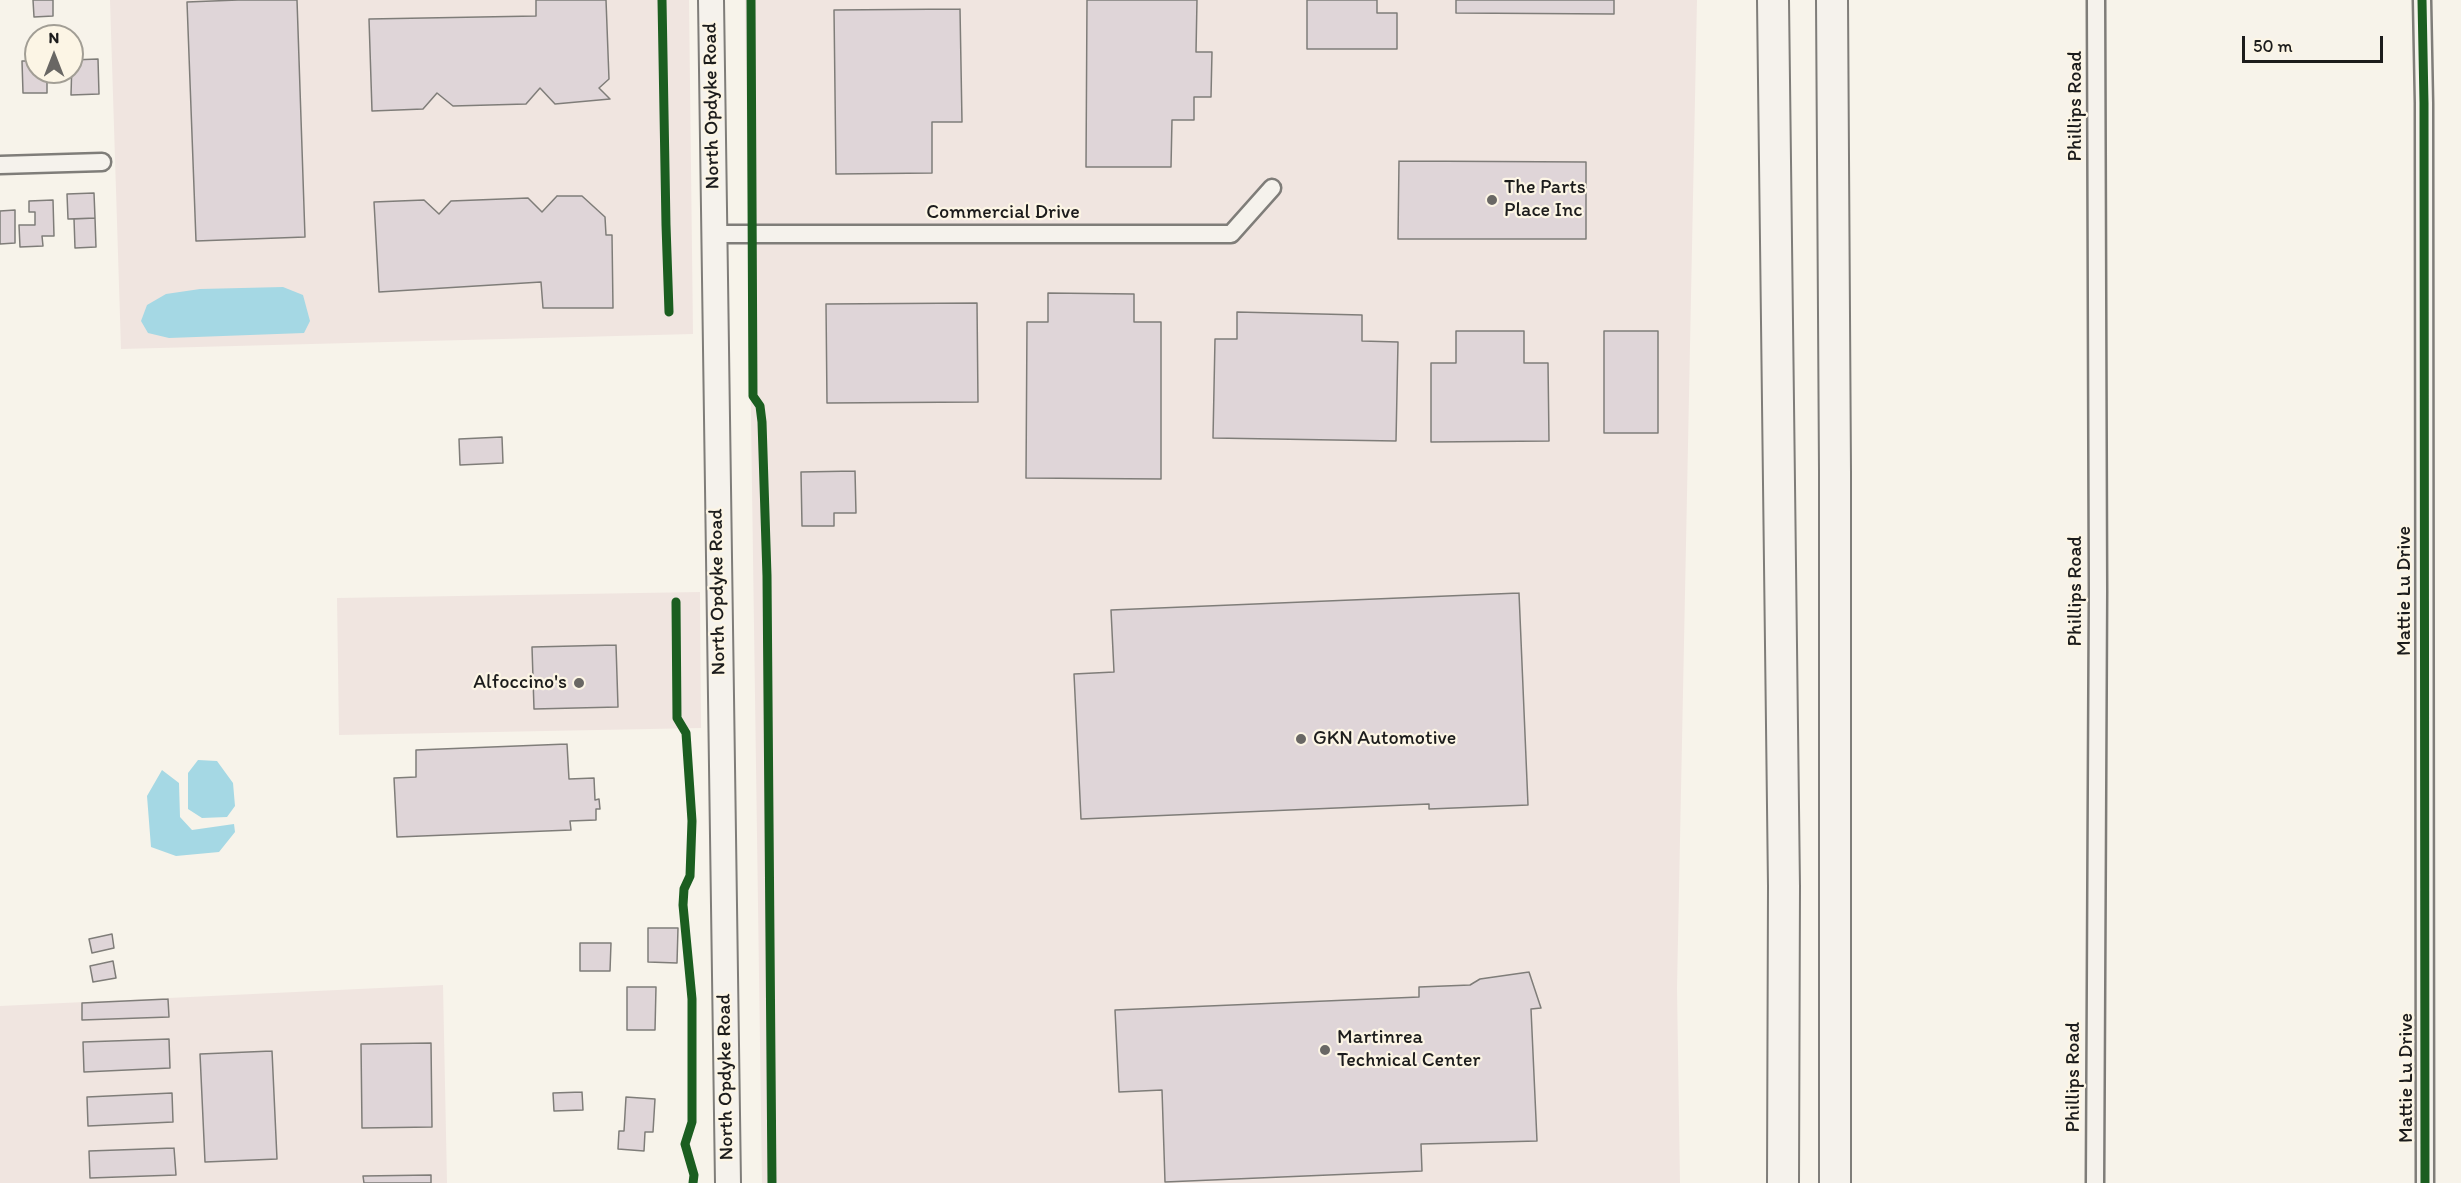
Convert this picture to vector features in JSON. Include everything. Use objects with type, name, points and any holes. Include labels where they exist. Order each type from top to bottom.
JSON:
[{"type":"highway","points":[[1773,0],[1784,886],[1783,1183]]},
{"type":"highway","points":[[1832,0],[1835,471],[1835,1183]]},
{"type":"main road","name":"North Opdyke Road","points":[[711,0],[728,1183]]},
{"type":"street","name":"Phillips Road","points":[[2095,1183],[2098,591],[2096,0]]},
{"type":"street","name":"Mattie Lu Drive","points":[[2422,0],[2425,1183]]},
{"type":"street","points":[[0,165],[102,162]]},
{"type":"street","name":"Commercial Drive","points":[[714,234],[1231,234],[1272,188]]},
{"type":"shaded area","points":[[110,0],[689,0],[693,334],[121,349]]},
{"type":"shaded area","points":[[745,0],[1697,0],[1677,988],[1680,1183],[762,1183]]},
{"type":"shaded area","points":[[700,592],[701,728],[339,735],[337,598]]},
{"type":"shaded area","points":[[443,985],[447,1183],[0,1183],[0,1006]]},
{"type":"water","points":[[283,287],[303,295],[310,321],[304,333],[169,338],[148,333],[141,321],[147,305],[166,294],[200,289]]},
{"type":"water","points":[[198,760],[217,761],[233,783],[235,806],[227,817],[202,818],[188,809],[188,773]]},
{"type":"water","points":[[162,770],[179,783],[180,817],[192,830],[234,824],[235,832],[219,852],[176,856],[151,847],[147,796]]},
{"type":"building","points":[[33,0],[53,0],[53,16],[34,17]]},
{"type":"building","points":[[297,0],[305,237],[196,241],[187,2]]},
{"type":"building","points":[[536,0],[606,0],[609,79],[599,88],[610,99],[555,104],[540,88],[526,104],[453,106],[437,93],[423,109],[372,111],[369,19],[536,16]]},
{"type":"building","points":[[1087,0],[1197,0],[1196,52],[1212,52],[1211,97],[1194,97],[1194,120],[1172,120],[1171,167],[1086,167]]},
{"type":"building","points":[[1307,0],[1377,0],[1377,13],[1397,13],[1397,49],[1307,49]]},
{"type":"building","points":[[1456,0],[1614,0],[1614,14],[1456,13]]},
{"type":"building","points":[[960,9],[962,122],[932,122],[932,173],[836,174],[834,10]]},
{"type":"building","points":[[98,59],[99,94],[71,95],[71,84],[84,84],[84,60]]},
{"type":"building","points":[[22,61],[24,61],[24,84],[47,84],[47,93],[23,93]]},
{"type":"building","name":"The Parts Place Inc","points":[[1399,161],[1586,162],[1586,239],[1398,239]]},
{"type":"building","points":[[94,193],[95,218],[68,219],[67,194]]},
{"type":"building","points":[[557,196],[582,196],[605,217],[606,235],[612,235],[613,308],[543,308],[541,282],[379,292],[374,202],[424,200],[439,214],[451,201],[528,198],[542,212]]},
{"type":"building","points":[[53,200],[54,236],[42,236],[43,246],[20,247],[19,225],[35,225],[35,212],[29,212],[29,201]]},
{"type":"building","points":[[15,210],[15,243],[0,244],[0,211]]},
{"type":"building","points":[[95,218],[96,247],[75,248],[74,219]]},
{"type":"building","points":[[1048,293],[1134,294],[1134,322],[1161,322],[1161,479],[1026,478],[1027,322],[1048,322]]},
{"type":"building","points":[[977,303],[978,402],[827,403],[826,304]]},
{"type":"building","points":[[1237,312],[1362,315],[1362,341],[1398,342],[1396,441],[1213,438],[1215,339],[1237,339]]},
{"type":"building","points":[[1456,331],[1524,331],[1524,363],[1548,363],[1549,441],[1431,442],[1431,363],[1456,363]]},
{"type":"building","points":[[1604,331],[1658,331],[1658,433],[1604,433]]},
{"type":"building","points":[[502,437],[503,463],[460,465],[459,439]]},
{"type":"building","points":[[855,471],[856,513],[834,513],[834,526],[802,526],[801,472]]},
{"type":"building","name":"GKN Automotive","points":[[1519,593],[1528,805],[1429,809],[1429,804],[1081,819],[1074,674],[1114,672],[1111,610]]},
{"type":"building","points":[[616,645],[618,707],[534,709],[532,647]]},
{"type":"building","points":[[567,744],[569,779],[594,778],[595,800],[599,799],[600,809],[596,809],[596,820],[570,821],[571,830],[397,837],[394,778],[416,777],[416,750]]},
{"type":"building","points":[[648,928],[678,928],[677,963],[648,962]]},
{"type":"building","points":[[112,934],[114,948],[92,953],[89,939]]},
{"type":"building","points":[[580,943],[611,943],[610,971],[580,971]]},
{"type":"building","points":[[113,961],[116,978],[93,982],[90,966]]},
{"type":"building","name":"Martinrea Technical Center","points":[[1529,972],[1541,1008],[1531,1009],[1537,1141],[1421,1144],[1422,1171],[1165,1182],[1162,1090],[1119,1092],[1115,1010],[1419,997],[1419,987],[1470,985],[1480,979]]},
{"type":"building","points":[[627,987],[656,987],[655,1030],[627,1030]]},
{"type":"building","points":[[168,999],[169,1017],[82,1020],[82,1003]]},
{"type":"building","points":[[169,1039],[170,1068],[84,1072],[83,1042]]},
{"type":"building","points":[[431,1043],[432,1127],[362,1128],[361,1044]]},
{"type":"building","points":[[272,1051],[277,1159],[205,1162],[200,1054]]},
{"type":"building","points":[[582,1092],[583,1110],[554,1111],[553,1093]]},
{"type":"building","points":[[172,1093],[173,1122],[88,1126],[87,1097]]},
{"type":"building","points":[[626,1097],[655,1099],[653,1132],[645,1132],[644,1151],[618,1149],[619,1131],[624,1131]]},
{"type":"building","points":[[174,1148],[176,1175],[90,1178],[89,1151]]},
{"type":"building","points":[[431,1175],[431,1183],[364,1183],[363,1176]]},
{"type":"cycle path","points":[[662,0],[669,312]]},
{"type":"cycle path","points":[[751,0],[753,396],[760,406],[762,422],[767,576],[772,1183]]},
{"type":"cycle path","points":[[2422,0],[2425,1183]]},
{"type":"cycle path","points":[[676,602],[677,718],[686,733],[692,821],[690,876],[684,889],[683,905],[692,999],[692,1122],[685,1144],[694,1175],[693,1183]]},
{"type":"place","name":"The Parts Place Inc","points":[[1492,200]]},
{"type":"place","name":"Alfoccino's","points":[[579,683]]},
{"type":"place","name":"GKN Automotive","points":[[1301,739]]},
{"type":"place","name":"Martinrea Technical Center","points":[[1325,1050]]}]
